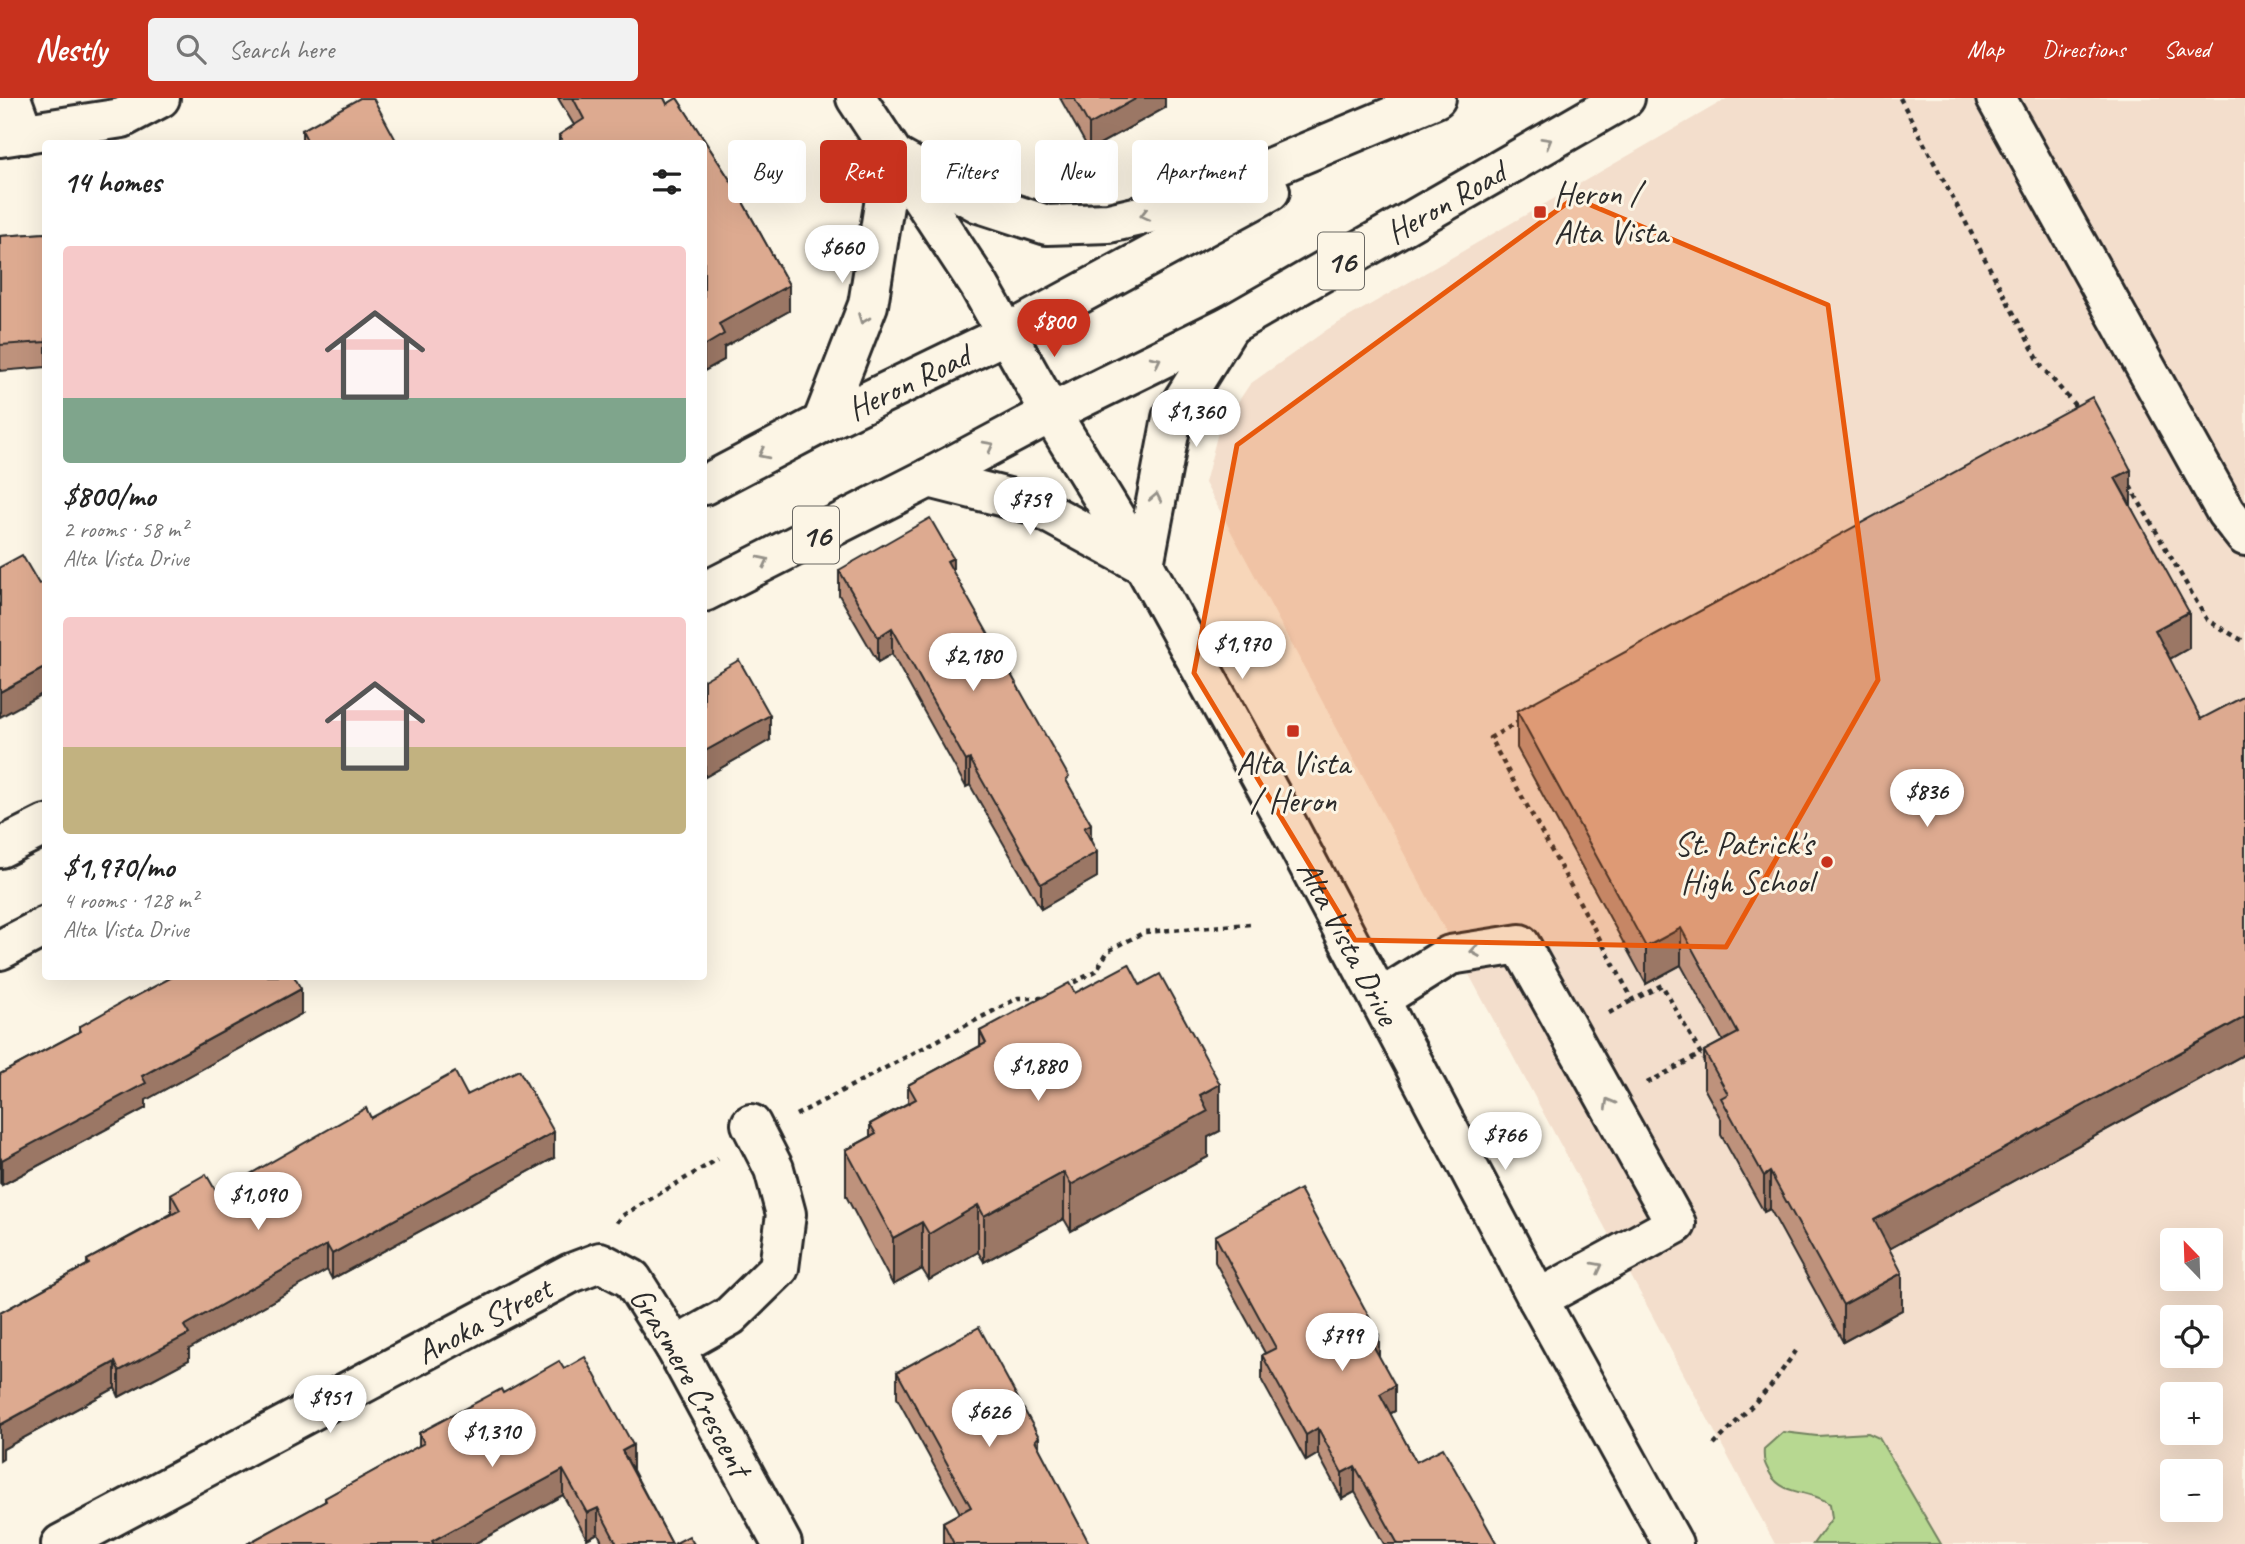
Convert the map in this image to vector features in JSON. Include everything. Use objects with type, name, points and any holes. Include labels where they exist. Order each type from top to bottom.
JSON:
[{"type":"main road","points":[[11,98],[12,135],[122,118],[160,98]]},
{"type":"main road","name":"Alta Vista Drive","points":[[856,98],[883,140]]},
{"type":"main road","points":[[907,163],[979,203],[1047,225],[1110,223],[1174,208],[1436,98]]},
{"type":"main road","name":"Heron Road","points":[[707,483],[822,423],[1006,334],[1444,98]]},
{"type":"main road","name":"Heron Road","points":[[707,590],[1051,413],[1230,325],[1625,98]]},
{"type":"main road","points":[[1996,98],[2226,512],[2245,536]]},
{"type":"main road","name":"Alta Vista Drive","points":[[907,177],[979,285],[1051,413],[1144,565],[1380,999],[1538,1299],[1673,1544]]},
{"type":"main road","points":[[822,423],[868,305],[884,203]]},
{"type":"main road","points":[[929,478],[1031,504],[1144,565],[1172,418],[1230,325]]},
{"type":"main road","points":[[0,848],[42,827]]},
{"type":"main road","points":[[0,950],[42,928]]},
{"type":"main road","points":[[1380,999],[1450,955],[1520,944],[1676,1224],[1538,1299]]},
{"type":"main road","points":[[675,1347],[730,1316],[779,1268],[786,1214],[774,1168],[754,1130]]},
{"type":"main road","name":"Grasmere Crescent","points":[[586,1268],[632,1279],[675,1347],[782,1544]]},
{"type":"main road","name":"Anoka Street","points":[[61,1544],[586,1268]]},
{"type":"path","points":[[1900,98],[2042,367],[2079,410]]},
{"type":"path","points":[[2124,477],[2207,620],[2245,642]]},
{"type":"path","points":[[1526,718],[1490,738],[1633,1000]]},
{"type":"path","points":[[586,1268],[620,1217],[754,1130],[1018,998],[1044,998],[1096,971],[1108,951],[1145,932],[1251,924]]},
{"type":"path","points":[[1607,1014],[1662,985],[1712,1075]]},
{"type":"path","points":[[1610,1104],[1701,1054]]},
{"type":"path","points":[[1714,1445],[1771,1386],[1797,1351]]},
{"type":"highlighted area","points":[[1574,198],[1828,305],[1878,680],[1726,947],[1355,940],[1194,673],[1237,445]]},
{"type":"shaded area","name":"St. Patrick's High School","points":[[1728,98],[2245,98],[2245,1544],[1775,1544],[1205,483],[1218,432],[1250,384],[1328,329]]},
{"type":"green space","points":[[1783,1432],[1817,1436],[1868,1433],[1879,1438],[1941,1544],[1813,1544],[1832,1518],[1830,1504],[1790,1490],[1776,1482],[1771,1475],[1765,1463],[1764,1449]]},
{"type":"building","points":[[360,98],[373,98],[396,140],[307,140],[302,130]]},
{"type":"building","points":[[573,98],[664,98],[667,104],[677,98],[704,140],[562,140],[559,135],[584,119]]},
{"type":"building","points":[[1074,98],[1137,98],[1089,125]]},
{"type":"building","points":[[707,144],[728,177],[728,203],[743,203],[789,285],[719,324],[724,334],[707,344]]},
{"type":"building","points":[[42,233],[42,342],[0,345],[0,236]]},
{"type":"building","points":[[2092,397],[2131,470],[2115,478],[2189,612],[2155,630],[2201,719],[2245,696],[2245,1017],[1874,1220],[1902,1273],[1843,1305],[1770,1172],[1764,1176],[1721,1098],[1728,1094],[1704,1051],[1738,1033],[1681,928],[1646,947],[1517,711]]},
{"type":"building","points":[[930,518],[953,558],[947,561],[1069,777],[1066,780],[1091,824],[1084,828],[1097,852],[1041,884],[970,759],[966,761],[892,628],[878,637],[839,570]]},
{"type":"building","points":[[22,555],[39,584],[42,583],[42,669],[0,692],[0,567]]},
{"type":"building","points":[[739,660],[770,715],[707,750],[707,678]]},
{"type":"building","points":[[1129,964],[1140,985],[1160,974],[1220,1084],[1200,1095],[1208,1111],[1071,1185],[1064,1172],[984,1216],[978,1205],[929,1234],[922,1222],[893,1238],[846,1150],[876,1134],[870,1124],[916,1099],[908,1085],[986,1043],[980,1031],[1069,983],[1075,993]]},
{"type":"building","points":[[166,980],[296,980],[301,989],[142,1076],[146,1083],[2,1160],[0,1074],[81,1031],[79,1027]]},
{"type":"building","points":[[519,1070],[554,1132],[332,1254],[327,1245],[184,1326],[189,1334],[119,1371],[115,1362],[0,1425],[0,1313],[89,1264],[87,1260],[180,1210],[171,1194],[206,1174],[217,1193],[366,1108],[371,1118],[455,1072],[467,1095]]},
{"type":"building","points":[[1300,1189],[1379,1335],[1370,1340],[1395,1385],[1380,1394],[1416,1462],[1443,1448],[1497,1544],[1398,1544],[1355,1466],[1342,1473],[1318,1428],[1306,1435],[1262,1355],[1276,1348],[1215,1236]]},
{"type":"building","points":[[979,1327],[1039,1437],[1035,1440],[1088,1544],[954,1544],[943,1522],[971,1507],[897,1372]]},
{"type":"building","points":[[585,1357],[633,1445],[622,1451],[672,1544],[617,1544],[598,1508],[587,1513],[563,1470],[432,1541],[434,1544],[247,1544],[424,1443],[419,1433],[501,1389],[503,1393],[559,1361],[564,1369]]},
{"type":"building","points":[[689,1536],[694,1544],[674,1544]]},
{"type":"place","name":"Heron / Alta Vista","points":[[1540,212]]},
{"type":"place","name":"Alta Vista / Heron","points":[[1293,731]]},
{"type":"place","name":"St. Patrick's High School","points":[[1827,862]]}]
